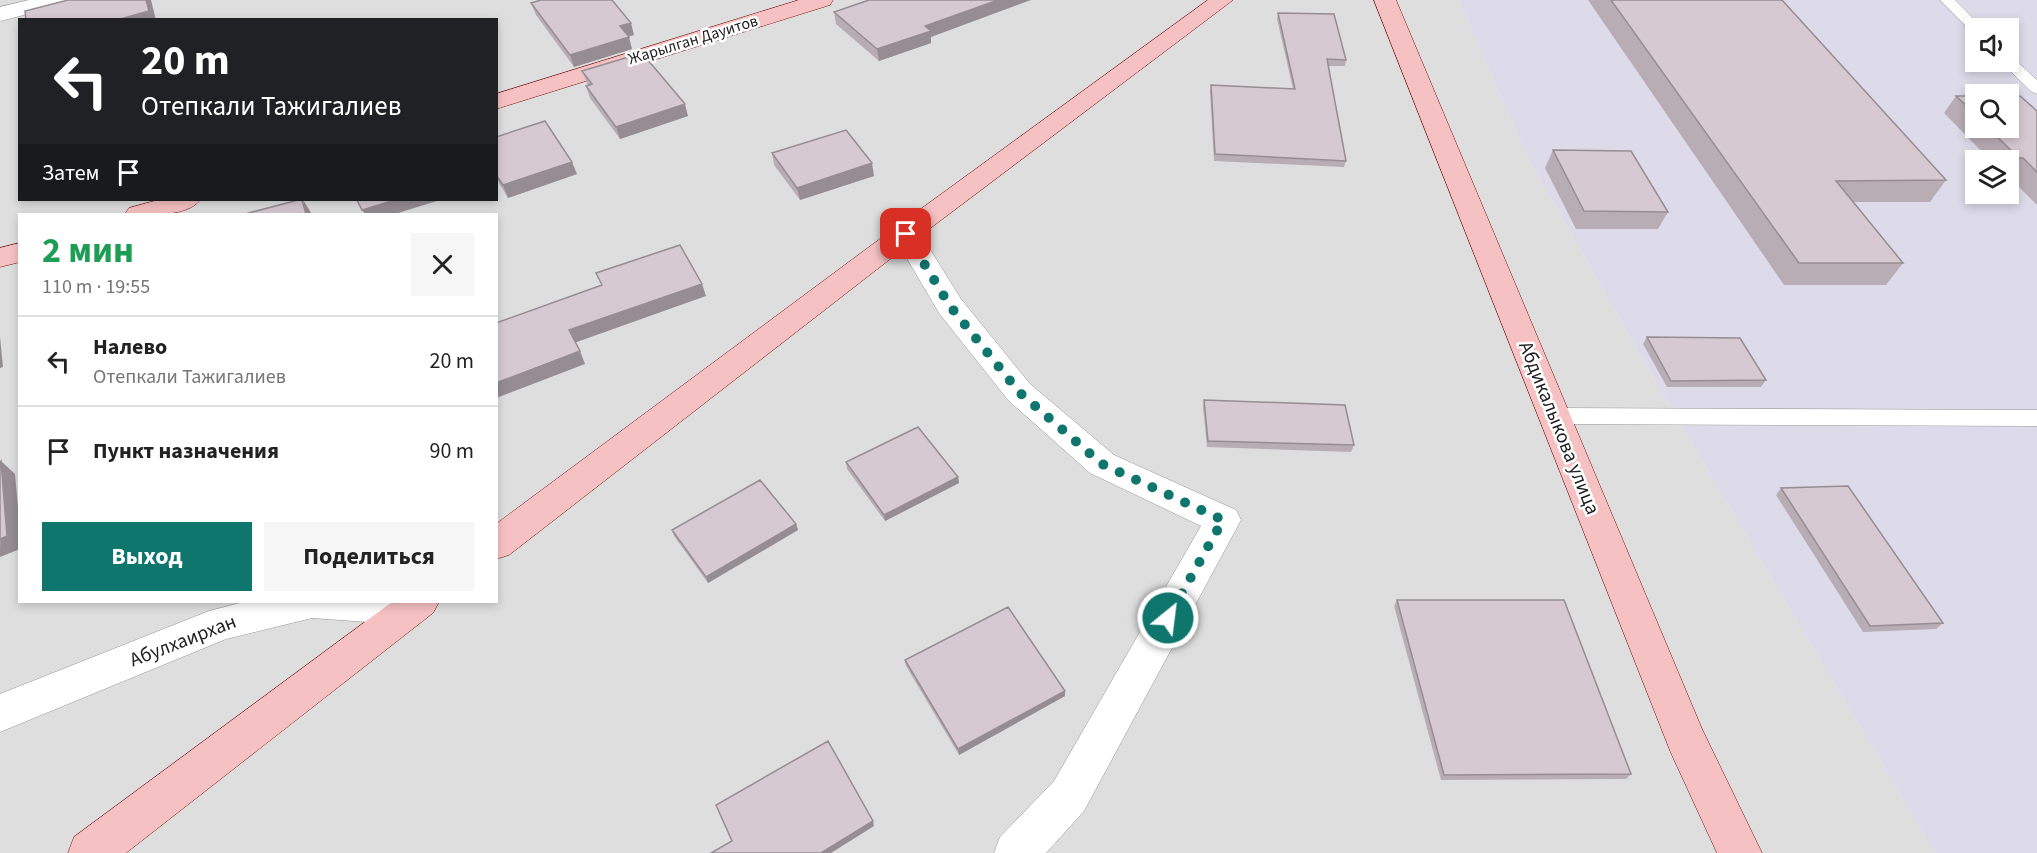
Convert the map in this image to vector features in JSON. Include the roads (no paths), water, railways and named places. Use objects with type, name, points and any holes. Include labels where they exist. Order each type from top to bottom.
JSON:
[{"type":"street","points":[[0,14],[56,0]]},
{"type":"street","name":"Жарылган Дауитов","points":[[498,101],[822,0]]},
{"type":"street","points":[[498,542],[906,234],[1222,0]]},
{"type":"street","name":"Абдикалыкова улица","points":[[1385,0],[1686,739],[1740,853]]},
{"type":"street","points":[[142,213],[183,201]]},
{"type":"street","points":[[906,234],[950,306],[1019,392],[1102,464],[1223,520],[1069,796],[1016,853]]},
{"type":"street","points":[[0,258],[18,253]]},
{"type":"street","name":"Абулхаирхан","points":[[0,713],[222,623],[308,603]]},
{"type":"street","name":"Абулхаирхан","points":[[346,603],[415,605]]},
{"type":"street","points":[[90,853],[415,605]]},
{"type":"lane","points":[[1947,0],[1966,18]]},
{"type":"lane","points":[[2019,72],[2037,89]]},
{"type":"lane","points":[[1554,416],[2037,417]]}]
